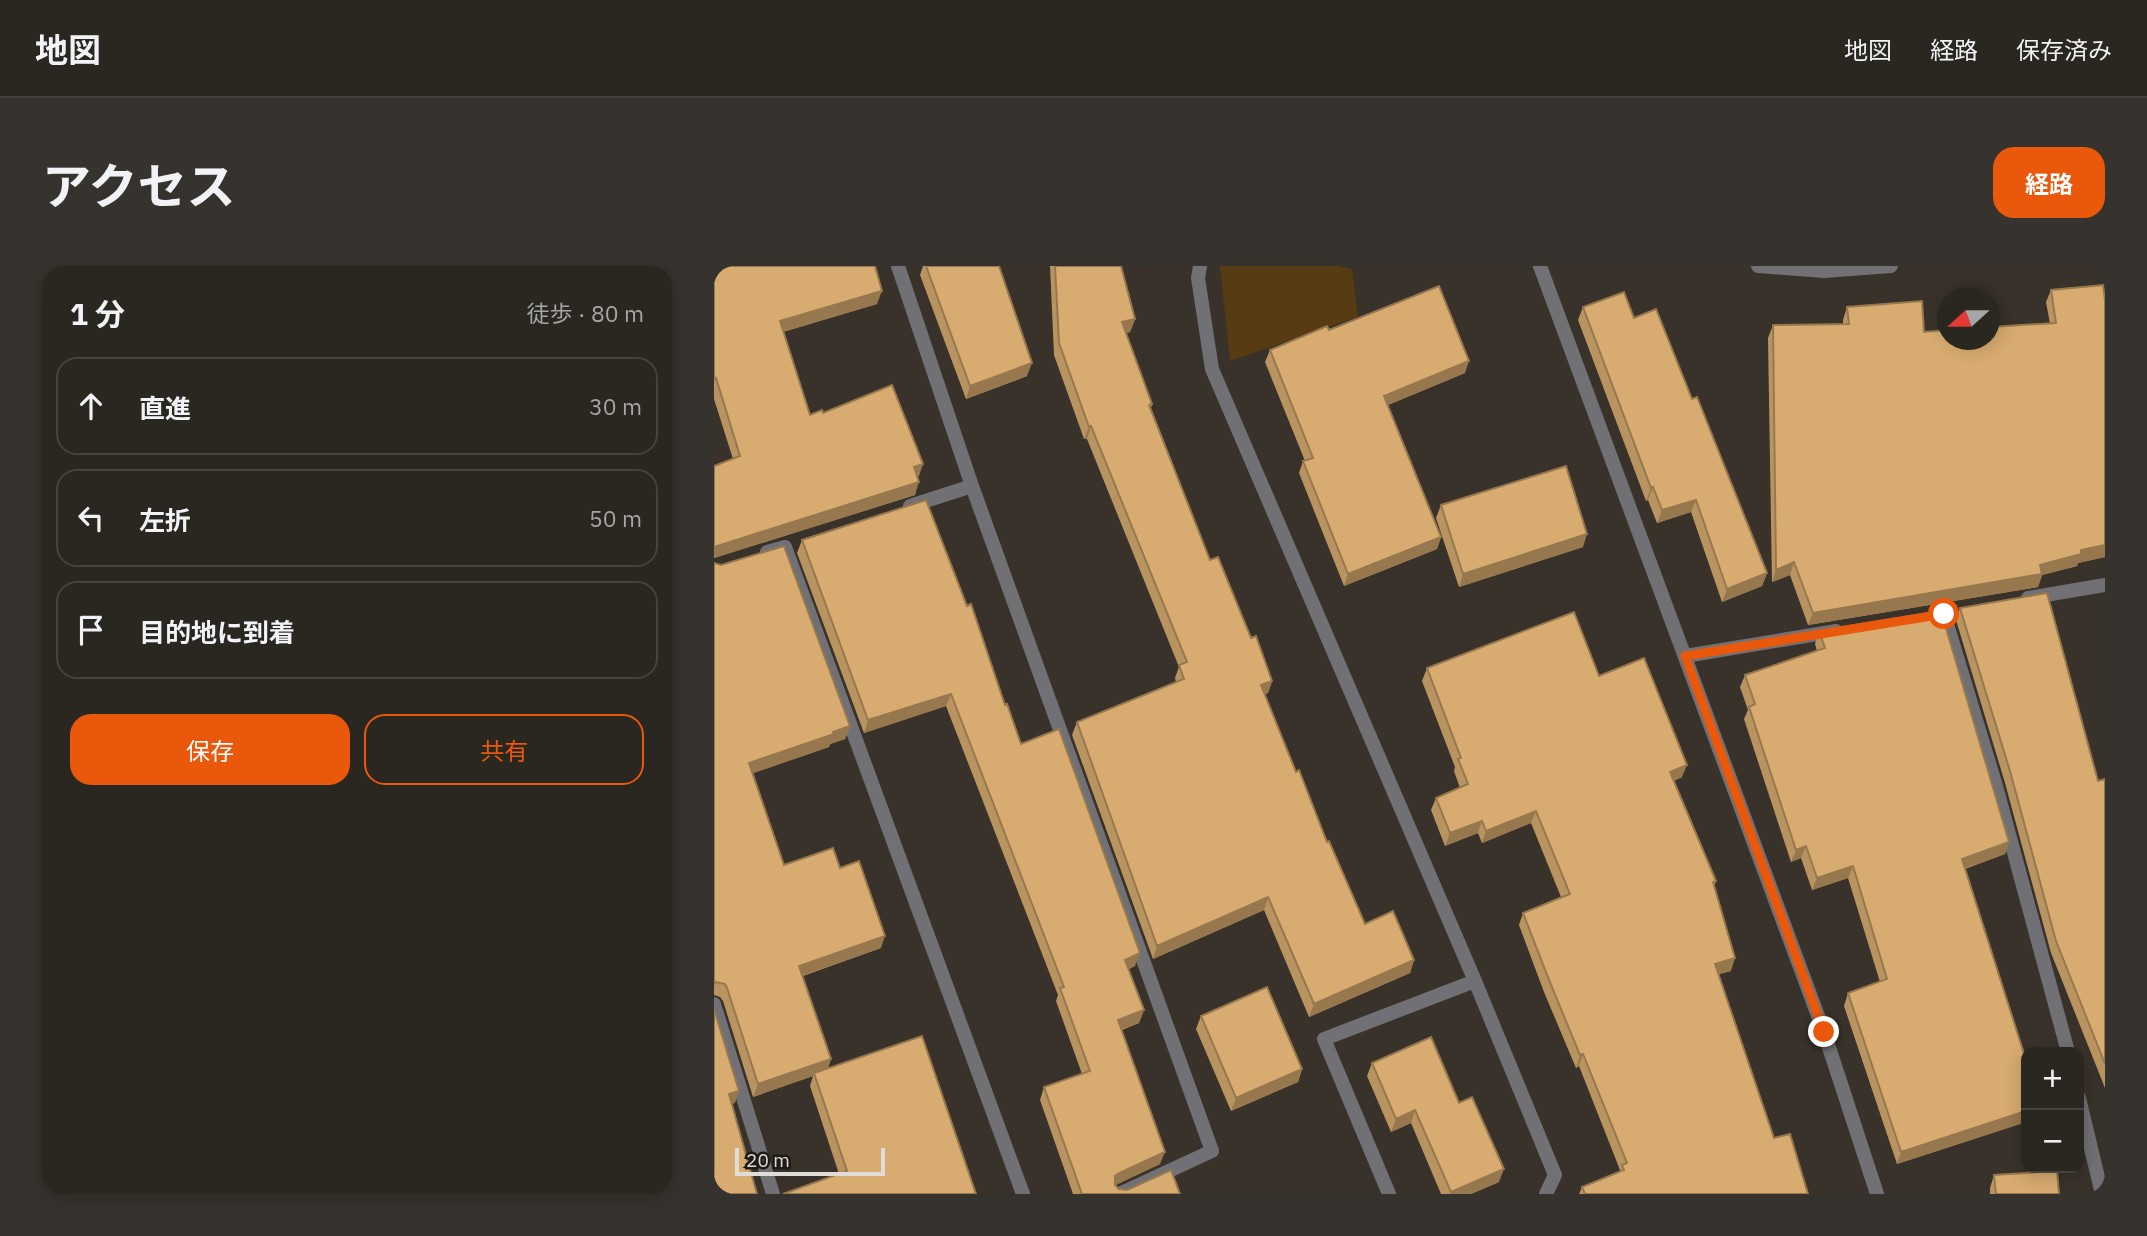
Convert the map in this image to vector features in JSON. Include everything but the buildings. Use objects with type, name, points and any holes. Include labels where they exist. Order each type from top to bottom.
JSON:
[{"type":"street","points":[[898,266],[972,486],[1212,1152],[1119,1194]]},
{"type":"street","points":[[1200,266],[1198,278],[1212,369],[1475,981],[1555,1175],[1546,1194]]},
{"type":"street","points":[[1540,266],[1824,1032],[1878,1194]]},
{"type":"street","points":[[1758,266],[1825,269],[1891,266]]},
{"type":"street","points":[[897,510],[972,486]]},
{"type":"street","points":[[750,557],[792,545],[1023,1194]]},
{"type":"street","points":[[2011,601],[2105,584]]},
{"type":"street","points":[[1944,613],[1996,786],[2067,1047]]},
{"type":"street","points":[[1685,656],[1849,629]]},
{"type":"street","points":[[1389,1194],[1324,1039],[1475,981]]},
{"type":"street","points":[[714,1004],[773,1194]]},
{"type":"street","points":[[2082,1110],[2102,1194]]},
{"type":"shaded area","points":[[1220,266],[1338,266],[1352,269],[1358,317],[1230,361]]},
{"type":"route","points":[[1824,1032],[1685,656],[1944,614]]}]
